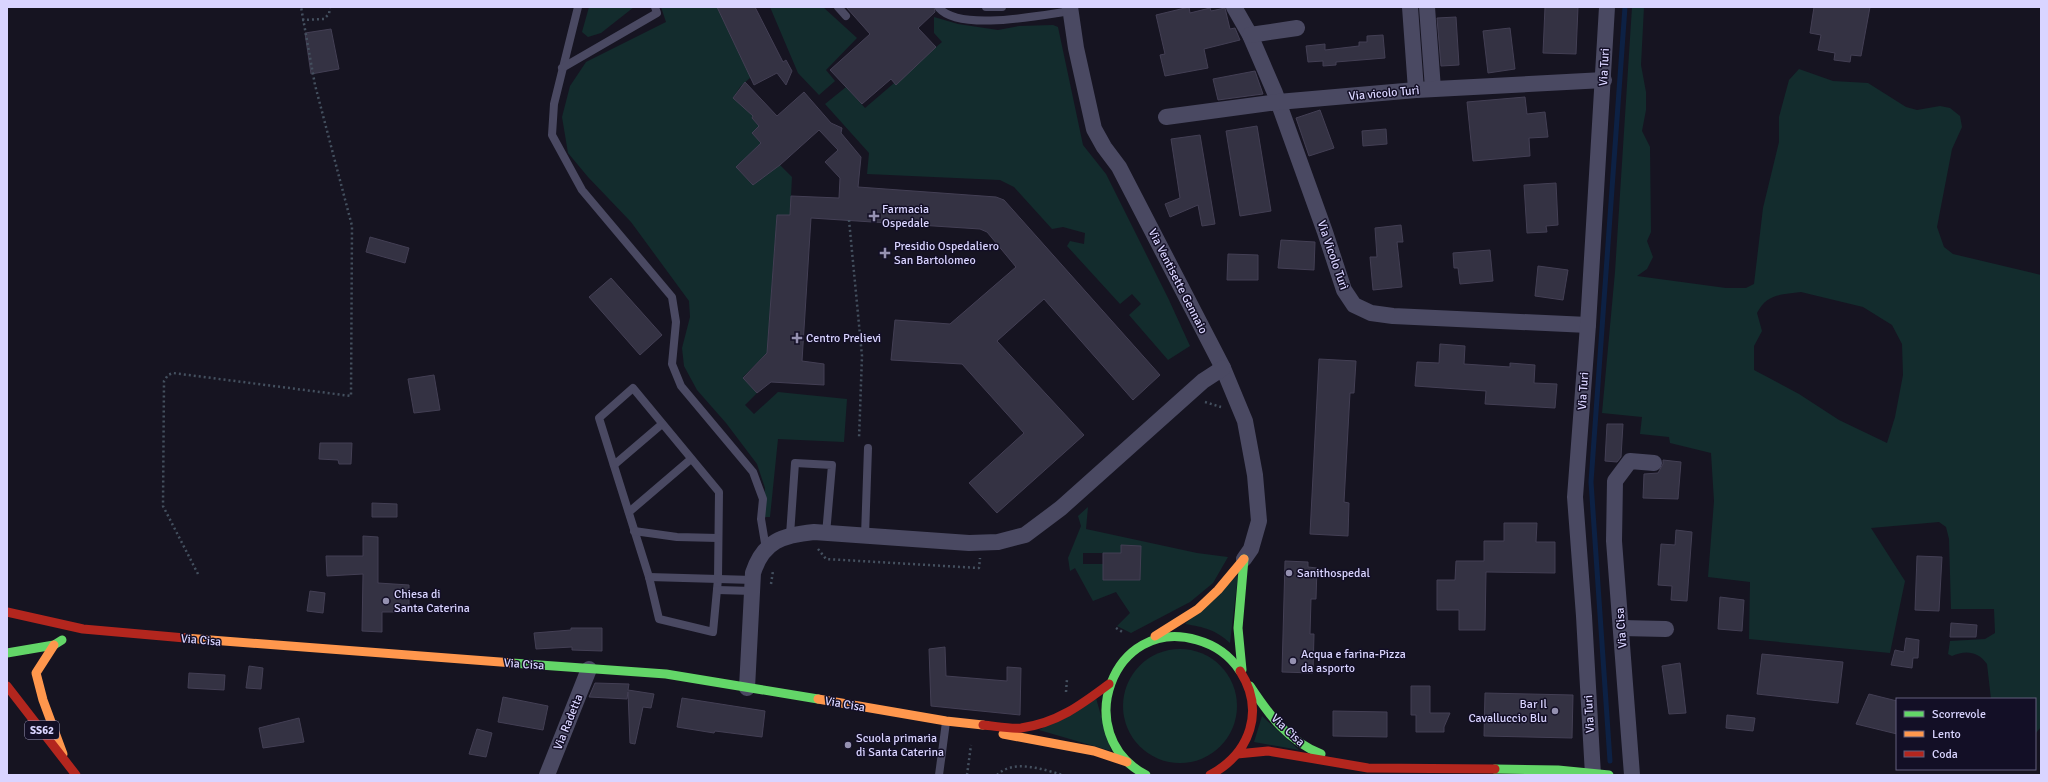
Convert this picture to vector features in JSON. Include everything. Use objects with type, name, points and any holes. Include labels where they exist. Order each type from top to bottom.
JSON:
[{"type":"street","name":"Via Vicolo Turì","points":[[1234,7],[1250,35],[1278,102],[1325,232],[1344,290],[1354,305],[1371,313],[1393,316],[1588,325]]},
{"type":"street","points":[[1410,7],[1416,90]]},
{"type":"street","points":[[1427,7],[1433,89]]},
{"type":"street","name":"Via Turi","points":[[1592,775],[1584,616],[1575,497],[1604,80],[1607,7]]},
{"type":"street","name":"Via Ventisette Gennaio","points":[[1070,9],[1076,48],[1094,129],[1104,147],[1119,168],[1223,368],[1245,421],[1256,475],[1259,521],[1251,549],[1244,560],[1218,590],[1198,609],[1143,644]]},
{"type":"street","points":[[1250,35],[1298,28]]},
{"type":"street","name":"Via vicolo Turì","points":[[1166,117],[1278,102],[1416,90],[1604,80]]},
{"type":"street","points":[[747,688],[753,585],[758,558],[769,545],[790,535],[814,532],[820,540],[865,536],[969,543],[998,542],[1025,535],[1061,508],[1203,381],[1223,368]]},
{"type":"street","name":"Via Cisa","points":[[1632,775],[1614,541],[1615,481],[1630,461],[1654,463]]},
{"type":"street","name":"Via Ventisette Gennaio","points":[[1242,670],[1238,628],[1244,560]]},
{"type":"street","name":"Via Cisa","points":[[7,612],[16,618],[83,629],[266,646],[666,674],[946,722],[1020,728],[1052,720],[1075,710],[1109,684]]},
{"type":"street","points":[[1621,628],[1666,629]]},
{"type":"street","points":[[7,653],[54,645],[83,629]]},
{"type":"street","points":[[1146,775],[1127,762],[1114,745],[1106,726],[1105,705],[1109,684],[1117,668],[1129,655],[1143,644],[1164,636],[1187,636],[1209,641],[1228,653],[1242,670],[1251,692],[1253,714],[1248,737],[1237,754],[1216,774]]},
{"type":"street","points":[[54,645],[36,673],[42,700],[64,759]]},
{"type":"street","name":"Via Radetta","points":[[547,775],[589,669]]},
{"type":"street","name":"Via Cisa","points":[[1246,680],[1265,708],[1301,745],[1324,756],[1368,768]]},
{"type":"street","name":"SS62","points":[[7,686],[76,775]]},
{"type":"street","name":"Via Cisa","points":[[961,724],[1023,739],[1094,751],[1127,762]]},
{"type":"street","name":"Via Cisa","points":[[1237,754],[1268,751],[1368,768],[1558,770],[1592,775],[1609,775]]},
{"type":"lane","points":[[578,7],[554,104],[552,135],[582,190],[672,297],[676,322],[672,364],[681,386],[753,472],[763,499],[761,519],[766,549]]},
{"type":"lane","points":[[562,68],[657,13],[655,7]]},
{"type":"lane","points":[[838,7],[846,16]]},
{"type":"lane","points":[[986,7],[1002,7]]},
{"type":"lane","points":[[939,8],[944,14],[960,19],[1003,21],[1070,9]]},
{"type":"lane","points":[[633,388],[691,459],[718,492],[718,579],[713,632],[658,619],[649,577],[599,418],[633,388]]},
{"type":"lane","points":[[614,465],[662,424]]},
{"type":"lane","points":[[865,536],[868,448]]},
{"type":"lane","points":[[629,512],[691,459]]},
{"type":"lane","points":[[790,535],[795,463],[832,465],[820,540]]},
{"type":"lane","points":[[634,531],[677,537],[718,538]]},
{"type":"lane","points":[[649,577],[718,579],[753,585]]},
{"type":"lane","points":[[717,590],[753,585]]},
{"type":"lane","points":[[939,775],[946,722]]},
{"type":"path","points":[[198,574],[163,506],[164,381],[166,378],[173,373],[351,396],[352,226],[314,85],[300,7]]},
{"type":"path","points":[[302,20],[324,19],[329,14],[330,7]]},
{"type":"path","points":[[849,220],[862,356],[859,443]]},
{"type":"path","points":[[1200,403],[1206,401],[1218,404],[1225,410]]},
{"type":"path","points":[[820,540],[826,559],[980,568],[980,552]]},
{"type":"path","points":[[770,590],[774,566]]},
{"type":"path","points":[[967,775],[971,745]]},
{"type":"path","points":[[997,775],[1002,770],[1013,766],[1063,775]]},
{"type":"green space","points":[[589,7],[634,7],[601,33],[588,37],[582,32]]},
{"type":"green space","points":[[661,7],[717,7],[751,77],[740,87],[733,98],[759,110],[752,118],[759,126],[752,133],[761,143],[736,167],[753,185],[779,164],[792,177],[790,215],[777,215],[767,353],[743,377],[757,393],[745,405],[754,414],[778,392],[847,399],[844,442],[778,439],[770,517],[762,517],[765,488],[757,464],[726,423],[697,390],[684,366],[682,348],[690,317],[689,301],[631,222],[588,177],[568,153],[562,117],[570,86],[586,62],[666,22]]},
{"type":"green space","points":[[770,7],[823,7],[857,38],[826,70],[835,81],[819,95],[798,73]]},
{"type":"green space","points":[[1632,7],[1644,7],[1641,65],[1646,92],[1646,110],[1642,131],[1650,147],[1651,232],[1647,241],[1653,257],[1647,269],[1637,276],[1726,288],[1746,288],[1754,284],[1763,208],[1779,142],[1779,117],[1789,80],[1799,69],[1833,81],[1868,83],[1906,107],[1917,110],[1940,106],[1950,108],[1960,116],[1962,127],[1952,149],[1937,227],[1944,247],[1953,254],[2041,275],[2041,727],[2036,733],[2036,698],[1991,698],[1987,664],[1980,656],[1966,652],[1952,656],[1948,654],[1950,641],[1985,639],[1995,633],[1994,609],[1951,609],[1949,539],[1946,527],[1939,522],[1871,528],[1905,581],[1890,653],[1749,639],[1750,582],[1708,577],[1714,501],[1711,453],[1670,443],[1669,437],[1640,434],[1642,417],[1602,413],[1615,272]],"holes":[[[1801,292],[1863,307],[1892,325],[1902,344],[1903,375],[1895,417],[1887,443],[1839,420],[1799,394],[1754,370],[1754,346],[1762,331],[1757,313],[1765,302],[1775,296]]]},
{"type":"green space","points":[[934,17],[958,24],[998,30],[1019,26],[1053,25],[1058,27],[1083,145],[1106,174],[1169,300],[1190,346],[1168,360],[1129,315],[1141,304],[1132,294],[1120,304],[1067,246],[1070,241],[1084,244],[1085,233],[1063,227],[1052,229],[1014,187],[1000,180],[867,174],[869,153],[825,104],[846,87],[865,108],[942,42],[934,33]]},
{"type":"green space","points":[[1088,507],[1086,529],[1197,553],[1228,557],[1213,583],[1190,602],[1131,633],[1117,626],[1130,613],[1116,592],[1093,601],[1075,568],[1070,571],[1068,558],[1081,526],[1078,516]],"holes":[[[1121,545],[1140,546],[1103,580],[1103,564],[1083,564],[1083,553],[1121,553]]]},
{"type":"green space","points":[[1238,575],[1230,643],[1220,635],[1209,630],[1198,626],[1185,624]]},
{"type":"green space","points":[[1180,649],[1202,653],[1212,658],[1228,674],[1233,684],[1237,706],[1233,728],[1228,738],[1212,754],[1202,759],[1180,763],[1158,759],[1148,754],[1132,738],[1127,728],[1123,706],[1127,684],[1132,674],[1148,658],[1158,653]]},
{"type":"green space","points":[[1096,698],[1111,751],[1039,730]]},
{"type":"green space","points":[[1262,716],[1299,750],[1254,742]]},
{"type":"building","points":[[717,7],[755,7],[783,62],[786,60],[792,71],[786,85],[777,73],[754,85]]},
{"type":"building","points":[[846,7],[934,7],[935,12],[918,28],[936,47],[896,85],[891,79],[862,104],[830,70],[870,34]]},
{"type":"building","points":[[1189,7],[1190,13],[1210,8],[1211,11],[1225,8],[1230,29],[1235,28],[1240,40],[1204,49],[1208,68],[1165,76],[1160,55],[1165,54],[1156,15]]},
{"type":"building","points":[[1545,7],[1578,7],[1576,54],[1543,53]]},
{"type":"building","points":[[1814,7],[1870,7],[1861,56],[1851,55],[1850,62],[1834,60],[1835,53],[1818,50],[1821,35],[1810,33]]},
{"type":"building","points":[[1456,17],[1459,65],[1441,66],[1437,18]]},
{"type":"building","points":[[1510,28],[1515,69],[1488,73],[1483,31]]},
{"type":"building","points":[[331,29],[339,69],[311,74],[305,33]]},
{"type":"building","points":[[1383,35],[1385,58],[1336,62],[1336,65],[1323,66],[1323,61],[1308,62],[1306,46],[1325,44],[1325,50],[1359,46],[1359,42],[1367,42],[1367,36]]},
{"type":"building","points":[[1255,71],[1263,94],[1218,100],[1213,79]]},
{"type":"building","points":[[745,82],[777,116],[804,92],[831,123],[842,128],[841,133],[861,157],[858,187],[996,197],[1004,200],[1160,375],[1133,400],[1044,299],[997,341],[1084,435],[997,513],[969,483],[1024,433],[962,364],[891,360],[895,320],[950,324],[1016,267],[987,232],[980,229],[811,218],[802,361],[824,364],[824,385],[771,382],[757,393],[743,378],[767,353],[777,215],[790,215],[791,196],[839,198],[840,178],[825,162],[838,150],[819,130],[780,165],[753,185],[736,167],[761,143],[752,133],[759,126],[752,118],[753,116],[733,98]]},
{"type":"building","points":[[1525,97],[1527,114],[1545,112],[1548,137],[1529,138],[1530,156],[1473,161],[1467,102]]},
{"type":"building","points":[[1320,110],[1334,148],[1309,156],[1296,118]]},
{"type":"building","points":[[1257,126],[1271,211],[1240,216],[1226,131]]},
{"type":"building","points":[[1386,129],[1387,144],[1363,146],[1362,131]]},
{"type":"building","points":[[1200,135],[1215,224],[1202,226],[1198,205],[1170,217],[1165,204],[1180,198],[1171,139]]},
{"type":"building","points":[[1556,183],[1558,225],[1546,226],[1547,232],[1527,233],[1524,185]]},
{"type":"building","points":[[1401,225],[1403,242],[1397,242],[1402,287],[1373,290],[1370,257],[1377,257],[1375,228]]},
{"type":"building","points":[[370,237],[409,248],[405,263],[366,252]]},
{"type":"building","points":[[1281,240],[1315,242],[1314,270],[1278,268]]},
{"type":"building","points":[[1490,250],[1493,281],[1460,284],[1458,268],[1454,268],[1453,253]]},
{"type":"building","points":[[1228,254],[1258,255],[1258,280],[1227,280]]},
{"type":"building","points":[[1538,266],[1568,270],[1563,300],[1535,296]]},
{"type":"building","points":[[611,278],[662,335],[640,355],[589,297]]},
{"type":"building","points":[[1440,344],[1465,346],[1464,364],[1510,367],[1510,363],[1535,365],[1534,383],[1557,384],[1555,408],[1485,404],[1486,391],[1415,386],[1417,362],[1439,363]]},
{"type":"building","points":[[1319,359],[1356,361],[1354,393],[1350,393],[1344,502],[1349,503],[1348,536],[1310,534]]},
{"type":"building","points":[[434,375],[440,410],[414,413],[408,379]]},
{"type":"building","points":[[1607,424],[1623,424],[1621,457],[1617,462],[1605,461]]},
{"type":"building","points":[[320,443],[352,443],[351,464],[339,464],[338,460],[319,459]]},
{"type":"building","points":[[1663,460],[1681,462],[1678,499],[1643,498],[1644,474],[1658,473],[1663,464]]},
{"type":"building","points":[[372,503],[397,504],[397,517],[372,517]]},
{"type":"building","points":[[1504,523],[1537,523],[1536,542],[1555,542],[1555,573],[1486,572],[1485,630],[1459,630],[1459,610],[1437,610],[1437,580],[1455,580],[1456,561],[1484,561],[1484,541],[1504,541]]},
{"type":"building","points":[[1676,530],[1692,532],[1687,601],[1671,600],[1672,586],[1658,585],[1661,544],[1675,545]]},
{"type":"building","points":[[363,536],[378,537],[378,583],[409,585],[409,612],[382,612],[382,632],[362,631],[363,574],[327,576],[326,556],[363,556]]},
{"type":"building","points":[[1121,545],[1141,546],[1140,580],[1103,580],[1103,553],[1121,553]]},
{"type":"building","points":[[1917,556],[1942,557],[1939,611],[1915,610]]},
{"type":"building","points":[[1285,561],[1308,562],[1308,567],[1317,568],[1316,599],[1311,599],[1310,634],[1314,634],[1313,673],[1282,672]]},
{"type":"building","points":[[310,591],[325,593],[323,613],[307,611]]},
{"type":"building","points":[[1720,597],[1744,600],[1742,631],[1718,629]]},
{"type":"building","points":[[1951,623],[1977,625],[1976,637],[1950,637]]},
{"type":"building","points":[[571,628],[602,628],[602,651],[572,650],[572,647],[536,649],[534,633],[571,630]]},
{"type":"building","points":[[1906,638],[1919,640],[1918,658],[1913,658],[1912,668],[1891,665],[1895,650],[1904,652]]},
{"type":"building","points":[[945,647],[946,676],[1007,681],[1007,667],[1021,668],[1020,715],[931,706],[929,649]]},
{"type":"building","points":[[1762,654],[1843,662],[1838,703],[1757,694]]},
{"type":"building","points":[[1680,663],[1686,713],[1669,714],[1662,666]]},
{"type":"building","points":[[249,666],[263,668],[261,689],[246,688]]},
{"type":"building","points":[[189,673],[225,675],[224,690],[188,688]]},
{"type":"building","points":[[595,683],[629,684],[628,690],[654,694],[651,708],[643,707],[635,744],[630,743],[628,692],[627,699],[589,697]]},
{"type":"building","points":[[1411,686],[1430,686],[1430,713],[1450,713],[1444,727],[1444,732],[1416,732],[1416,715],[1411,715]]},
{"type":"building","points":[[1485,693],[1573,695],[1572,738],[1484,736]]},
{"type":"building","points":[[1869,694],[1896,701],[1896,734],[1856,724]]},
{"type":"building","points":[[503,697],[548,706],[543,730],[498,722]]},
{"type":"building","points":[[682,698],[765,711],[762,737],[715,731],[714,733],[677,727]]},
{"type":"building","points":[[1333,711],[1387,712],[1387,737],[1333,736]]},
{"type":"building","points":[[1727,715],[1755,718],[1753,731],[1726,728]]},
{"type":"building","points":[[299,718],[304,742],[263,748],[259,728]]},
{"type":"building","points":[[477,729],[492,733],[486,757],[469,754]]},
{"type":"waterway","points":[[1610,761],[1591,482],[1625,7]]},
{"type":"traffic: fast","points":[[1242,670],[1238,628],[1244,559]]},
{"type":"traffic: fast","points":[[1146,775],[1123,757],[1110,734],[1106,708],[1111,683],[1124,661],[1143,645],[1168,637],[1197,640],[1210,645],[1226,655],[1240,671]]},
{"type":"traffic: fast","points":[[7,653],[54,645],[62,640]]},
{"type":"traffic: fast","points":[[512,663],[666,674],[818,699]]},
{"type":"traffic: fast","points":[[1250,686],[1280,726],[1298,742],[1321,754]]},
{"type":"traffic: fast","points":[[1495,769],[1558,770],[1609,775]]},
{"type":"traffic: slow","points":[[1155,636],[1198,609],[1218,590],[1244,559]]},
{"type":"traffic: slow","points":[[185,638],[512,663]]},
{"type":"traffic: slow","points":[[54,645],[36,673],[43,700],[63,754]]},
{"type":"traffic: slow","points":[[818,699],[946,721],[983,725]]},
{"type":"traffic: slow","points":[[1003,734],[1094,751],[1127,762]]},
{"type":"traffic: jam","points":[[7,612],[83,629],[185,638]]},
{"type":"traffic: jam","points":[[1210,775],[1224,766],[1236,755],[1244,743],[1250,729],[1252,701],[1248,686],[1240,671]]},
{"type":"traffic: jam","points":[[983,725],[1007,728],[1034,726],[1068,712],[1109,684]]},
{"type":"traffic: jam","points":[[7,686],[76,775]]},
{"type":"traffic: jam","points":[[1237,754],[1268,751],[1368,768],[1495,769]]},
{"type":"place","name":"Farmacia Ospedale","points":[[874,216]]},
{"type":"place","name":"Presidio Ospedaliero San Bartolomeo","points":[[885,253]]},
{"type":"place","name":"Centro Prelievi","points":[[797,338]]},
{"type":"place","name":"Sanithospedal","points":[[1289,573]]},
{"type":"place","name":"Chiesa di Santa Caterina","points":[[386,601]]},
{"type":"place","name":"Acqua e farina-Pizza da asporto","points":[[1293,661]]},
{"type":"place","name":"Bar Il Cavalluccio Blu","points":[[1555,711]]},
{"type":"place","name":"Scuola primaria di Santa Caterina","points":[[848,745]]}]
